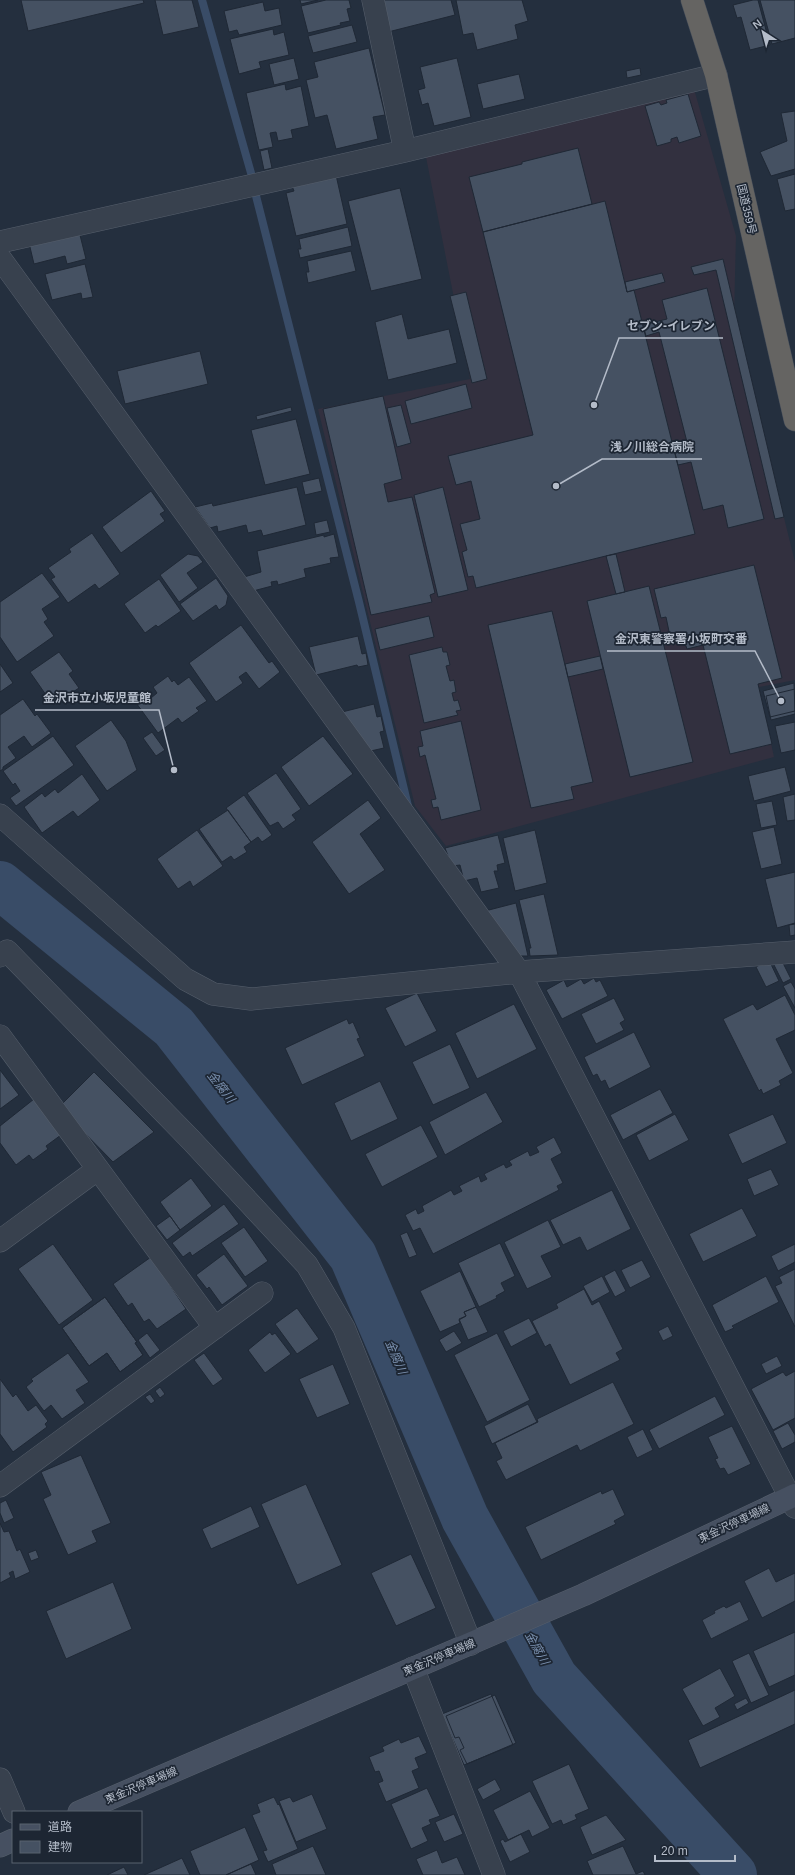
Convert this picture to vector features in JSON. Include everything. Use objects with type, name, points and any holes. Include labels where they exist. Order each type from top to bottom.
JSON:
[{"type":"highway","name":"国道359号","points":[[692,0],[716,74],[793,395],[795,420]]},
{"type":"main road","name":"東金沢停車場線","points":[[81,1811],[478,1641],[793,1500]]},
{"type":"main road","points":[[0,1846],[12,1840]]},
{"type":"street","points":[[373,0],[405,151]]},
{"type":"street","points":[[0,242],[405,151],[716,74]]},
{"type":"street","points":[[0,258],[519,972],[793,1500]]},
{"type":"street","points":[[0,815],[185,979],[213,994],[251,999],[519,972],[795,952]]},
{"type":"street","points":[[0,956],[7,951],[192,1140],[306,1265],[344,1328],[478,1641]]},
{"type":"street","points":[[0,1036],[215,1328]]},
{"type":"street","points":[[0,1241],[98,1169]]},
{"type":"street","points":[[0,1486],[262,1293]]},
{"type":"street","points":[[413,1668],[494,1875]]},
{"type":"street","points":[[0,1779],[14,1811]]},
{"type":"shaded area","points":[[694,89],[736,236],[734,317],[795,562],[795,680],[759,687],[774,757],[446,846],[415,806],[318,409],[470,379],[425,152]]},
{"type":"building","points":[[21,0],[143,0],[144,3],[28,31]]},
{"type":"building","points":[[155,0],[192,0],[199,27],[163,35]]},
{"type":"building","points":[[300,0],[318,0],[301,4]]},
{"type":"building","points":[[326,0],[349,0],[351,8],[347,9],[350,21],[340,23],[341,25],[308,33],[301,6]]},
{"type":"building","points":[[380,0],[451,0],[455,15],[388,32]]},
{"type":"building","points":[[456,0],[522,0],[528,21],[515,25],[518,39],[477,50],[473,33],[463,35]]},
{"type":"building","points":[[758,0],[770,45],[750,50],[741,17],[737,18],[733,5]]},
{"type":"building","points":[[760,0],[795,0],[795,38],[772,44]]},
{"type":"building","points":[[263,2],[265,11],[279,8],[282,25],[239,35],[237,30],[229,32],[224,11]]},
{"type":"building","points":[[352,25],[357,42],[313,53],[308,36]]},
{"type":"building","points":[[273,29],[274,35],[284,32],[289,55],[259,62],[261,68],[239,74],[230,39]]},
{"type":"building","points":[[369,48],[385,115],[373,117],[378,139],[336,149],[327,115],[315,118],[306,80],[318,77],[314,62]]},
{"type":"building","points":[[294,58],[299,79],[274,85],[269,64]]},
{"type":"building","points":[[457,58],[471,117],[434,126],[428,103],[422,105],[418,90],[425,88],[420,67]]},
{"type":"building","points":[[640,68],[641,75],[627,78],[626,71]]},
{"type":"building","points":[[519,74],[525,99],[483,109],[477,84]]},
{"type":"building","points":[[285,84],[286,90],[301,86],[309,126],[291,130],[293,138],[278,141],[276,132],[270,133],[273,147],[259,150],[246,93]]},
{"type":"building","points":[[688,94],[701,136],[679,143],[677,137],[671,139],[671,142],[657,146],[645,106],[659,102],[661,105],[667,103],[666,100]]},
{"type":"building","points":[[795,111],[795,169],[771,176],[760,152],[787,141],[781,113]]},
{"type":"building","points":[[578,148],[592,204],[483,232],[469,177]]},
{"type":"building","points":[[268,149],[272,168],[264,170],[260,151]]},
{"type":"building","points":[[795,174],[795,209],[785,211],[777,179]]},
{"type":"building","points":[[336,175],[347,224],[296,236],[286,193],[294,191],[292,186]]},
{"type":"building","points":[[400,188],[422,279],[371,291],[348,201]]},
{"type":"building","points":[[605,201],[627,292],[634,290],[695,534],[476,588],[473,576],[468,577],[462,552],[467,550],[460,524],[480,519],[471,481],[456,485],[448,456],[533,435],[483,232]]},
{"type":"building","points":[[348,227],[352,246],[300,258],[298,249],[301,249],[299,239]]},
{"type":"building","points":[[79,231],[86,259],[67,264],[65,256],[34,264],[29,243]]},
{"type":"building","points":[[351,251],[356,271],[308,283],[306,272],[309,272],[307,261]]},
{"type":"building","points":[[723,259],[784,517],[775,519],[716,270],[694,275],[691,267]]},
{"type":"building","points":[[85,264],[93,297],[82,299],[81,293],[52,300],[45,274]]},
{"type":"building","points":[[662,273],[665,282],[627,292],[625,282]]},
{"type":"building","points":[[707,288],[764,519],[728,528],[723,505],[703,510],[691,462],[678,465],[675,453],[689,450],[659,332],[646,336],[643,325],[667,319],[662,300]]},
{"type":"building","points":[[466,292],[487,379],[472,383],[450,296]]},
{"type":"building","points":[[402,314],[408,339],[449,329],[457,363],[388,380],[375,322]]},
{"type":"building","points":[[200,351],[208,384],[125,404],[117,371]]},
{"type":"building","points":[[466,384],[472,408],[411,424],[405,401]]},
{"type":"building","points":[[383,396],[402,479],[384,484],[388,502],[412,497],[435,593],[430,595],[432,602],[371,615],[323,409]]},
{"type":"building","points":[[401,405],[411,443],[397,447],[387,408]]},
{"type":"building","points":[[291,407],[292,411],[257,420],[256,416]]},
{"type":"building","points":[[296,419],[310,474],[265,485],[251,430]]},
{"type":"building","points":[[319,478],[322,491],[305,495],[302,482]]},
{"type":"building","points":[[297,487],[306,525],[263,536],[261,530],[248,533],[246,525],[218,532],[217,526],[210,528],[195,507],[212,503],[213,506]]},
{"type":"building","points":[[443,487],[468,590],[438,597],[414,495]]},
{"type":"building","points":[[151,491],[165,511],[160,514],[165,521],[121,553],[102,527]]},
{"type":"building","points":[[327,520],[330,532],[316,535],[314,523]]},
{"type":"building","points":[[92,533],[120,574],[99,589],[95,584],[68,603],[51,579],[55,577],[48,568],[71,552],[69,549]]},
{"type":"building","points":[[334,534],[339,557],[330,558],[331,563],[304,569],[306,577],[278,585],[277,581],[271,582],[272,586],[253,591],[244,577],[261,572],[257,551]]},
{"type":"building","points":[[188,554],[198,556],[203,562],[187,573],[198,588],[179,602],[160,575]]},
{"type":"building","points":[[616,554],[625,592],[616,594],[606,556]]},
{"type":"building","points":[[754,565],[782,678],[758,684],[772,744],[730,754],[703,645],[687,649],[686,646],[671,641],[666,617],[661,618],[654,589]]},
{"type":"building","points":[[42,573],[60,597],[42,609],[48,619],[44,622],[54,636],[17,662],[0,637],[0,602]]},
{"type":"building","points":[[216,578],[228,596],[226,605],[219,610],[216,605],[193,621],[180,604]]},
{"type":"building","points":[[159,579],[181,611],[158,627],[156,625],[145,633],[124,604]]},
{"type":"building","points":[[649,586],[693,762],[630,777],[587,601]]},
{"type":"building","points":[[552,611],[593,782],[571,787],[574,799],[531,808],[488,625]]},
{"type":"building","points":[[429,616],[434,637],[380,650],[375,629]]},
{"type":"building","points":[[241,625],[269,663],[272,661],[280,672],[259,689],[246,672],[239,677],[243,683],[216,702],[189,663]]},
{"type":"building","points":[[358,636],[362,654],[366,653],[368,665],[358,667],[357,665],[316,675],[309,647]]},
{"type":"building","points":[[442,647],[443,652],[447,652],[450,665],[446,666],[450,681],[454,680],[456,692],[452,693],[454,701],[458,700],[461,710],[456,711],[458,715],[424,723],[409,655]]},
{"type":"building","points":[[59,652],[73,671],[69,674],[79,688],[53,705],[30,672]]},
{"type":"building","points":[[600,656],[603,669],[568,677],[565,664]]},
{"type":"building","points":[[0,664],[13,683],[0,692]]},
{"type":"building","points":[[168,676],[172,682],[174,680],[178,685],[189,677],[207,701],[196,708],[199,711],[182,723],[178,718],[158,733],[134,700],[146,691],[151,698],[157,693],[153,687]]},
{"type":"building","points":[[794,683],[795,711],[770,717],[763,691]]},
{"type":"building","points":[[795,689],[795,714],[771,720],[766,696]]},
{"type":"building","points":[[23,699],[35,716],[37,714],[51,733],[32,747],[24,736],[8,747],[16,758],[3,767],[0,771],[0,715]]},
{"type":"building","points":[[374,704],[377,717],[381,716],[384,731],[380,732],[384,748],[366,752],[342,712]]},
{"type":"building","points":[[111,720],[126,741],[137,770],[107,791],[75,746]]},
{"type":"building","points":[[461,721],[481,810],[441,820],[438,807],[433,808],[431,800],[436,799],[425,755],[420,757],[418,747],[423,746],[420,731]]},
{"type":"building","points":[[795,722],[795,750],[781,753],[775,726]]},
{"type":"building","points":[[152,732],[165,750],[156,756],[143,738]]},
{"type":"building","points":[[53,736],[74,765],[16,806],[10,798],[20,791],[15,783],[13,785],[3,771]]},
{"type":"building","points":[[323,736],[353,774],[309,806],[281,767]]},
{"type":"building","points":[[785,767],[791,791],[754,801],[748,776]]},
{"type":"building","points":[[276,773],[301,809],[292,815],[296,820],[283,829],[278,822],[270,826],[247,793]]},
{"type":"building","points":[[82,774],[100,800],[78,817],[73,811],[42,833],[24,807],[42,793],[45,797],[55,789],[58,793]]},
{"type":"building","points":[[795,794],[795,820],[787,821],[783,797]]},
{"type":"building","points":[[244,795],[272,835],[262,842],[258,837],[251,842],[226,808]]},
{"type":"building","points":[[368,800],[381,818],[360,834],[385,870],[349,894],[312,842]]},
{"type":"building","points":[[772,801],[777,825],[761,828],[756,804]]},
{"type":"building","points":[[228,810],[251,842],[244,847],[247,852],[234,860],[231,856],[222,862],[199,829]]},
{"type":"building","points":[[774,827],[782,864],[761,869],[752,832]]},
{"type":"building","points":[[197,830],[223,866],[193,887],[190,881],[178,889],[157,859]]},
{"type":"building","points":[[535,830],[547,883],[515,891],[503,838]]},
{"type":"building","points":[[498,835],[505,863],[497,865],[498,871],[494,871],[499,888],[481,892],[477,878],[464,881],[460,865],[452,866],[445,848]]},
{"type":"building","points":[[795,872],[795,923],[777,928],[765,879]]},
{"type":"building","points":[[544,894],[558,955],[530,956],[529,948],[531,948],[519,900]]},
{"type":"building","points":[[516,903],[528,956],[516,956],[485,911]]},
{"type":"building","points":[[795,924],[795,935],[790,936],[789,925]]},
{"type":"building","points":[[780,957],[791,979],[783,983],[772,961]]},
{"type":"building","points":[[769,960],[779,981],[766,987],[756,967]]},
{"type":"building","points":[[594,978],[596,982],[600,980],[608,996],[562,1019],[546,990],[564,980],[567,987],[581,979],[584,984]]},
{"type":"building","points":[[791,982],[795,989],[795,1008],[783,986]]},
{"type":"building","points":[[417,993],[437,1031],[405,1047],[385,1008]]},
{"type":"building","points":[[785,995],[795,1015],[795,1030],[776,1039],[793,1073],[779,1081],[781,1085],[763,1094],[761,1089],[759,1091],[723,1019],[753,1004],[757,1010]]},
{"type":"building","points":[[614,998],[625,1020],[620,1023],[624,1030],[596,1044],[581,1014]]},
{"type":"building","points":[[514,1004],[537,1049],[477,1079],[455,1033]]},
{"type":"building","points":[[347,1019],[349,1024],[353,1022],[360,1038],[357,1039],[365,1056],[302,1085],[285,1048]]},
{"type":"building","points":[[634,1032],[651,1067],[609,1089],[605,1080],[601,1082],[597,1074],[593,1076],[584,1057]]},
{"type":"building","points":[[450,1044],[470,1088],[433,1105],[412,1062]]},
{"type":"building","points":[[0,1070],[19,1095],[0,1109]]},
{"type":"building","points":[[94,1072],[154,1132],[113,1162],[59,1107]]},
{"type":"building","points":[[380,1081],[398,1119],[351,1141],[334,1103]]},
{"type":"building","points":[[660,1089],[673,1113],[623,1140],[610,1115]]},
{"type":"building","points":[[486,1092],[503,1122],[445,1155],[429,1122]]},
{"type":"building","points":[[34,1099],[61,1135],[46,1146],[48,1149],[33,1160],[29,1155],[16,1165],[0,1143],[0,1126]]},
{"type":"building","points":[[675,1114],[689,1140],[649,1161],[636,1135]]},
{"type":"building","points":[[773,1114],[787,1143],[742,1164],[728,1134]]},
{"type":"building","points":[[421,1125],[438,1157],[382,1187],[365,1154]]},
{"type":"building","points":[[554,1137],[562,1153],[551,1159],[563,1183],[557,1186],[559,1190],[433,1254],[420,1228],[413,1231],[405,1215],[416,1209],[418,1214],[424,1211],[422,1206],[451,1190],[454,1195],[462,1191],[459,1186],[479,1176],[481,1182],[487,1179],[484,1174],[504,1164],[506,1168],[512,1165],[509,1161],[528,1151],[530,1156],[539,1152],[536,1147]]},
{"type":"building","points":[[771,1169],[779,1185],[754,1196],[747,1179]]},
{"type":"building","points":[[191,1178],[212,1206],[180,1230],[160,1202]]},
{"type":"building","points":[[612,1190],[631,1229],[587,1251],[580,1237],[563,1245],[550,1220]]},
{"type":"building","points":[[224,1204],[239,1224],[192,1256],[190,1252],[183,1257],[172,1243]]},
{"type":"building","points":[[742,1208],[757,1236],[703,1262],[689,1234]]},
{"type":"building","points":[[170,1216],[180,1230],[167,1240],[156,1226]]},
{"type":"building","points":[[548,1220],[561,1247],[541,1256],[552,1277],[527,1289],[504,1242]]},
{"type":"building","points":[[244,1227],[268,1261],[245,1277],[221,1243]]},
{"type":"building","points":[[407,1232],[417,1255],[409,1258],[400,1235]]},
{"type":"building","points":[[500,1243],[515,1276],[501,1283],[505,1291],[496,1296],[497,1298],[479,1307],[458,1263]]},
{"type":"building","points":[[53,1244],[93,1300],[59,1325],[18,1269]]},
{"type":"building","points":[[795,1244],[795,1262],[778,1271],[771,1256]]},
{"type":"building","points":[[224,1254],[248,1286],[222,1305],[209,1287],[207,1289],[196,1275]]},
{"type":"building","points":[[151,1257],[186,1309],[157,1329],[149,1319],[144,1322],[132,1303],[128,1306],[113,1284]]},
{"type":"building","points":[[642,1260],[651,1277],[630,1288],[621,1270]]},
{"type":"building","points":[[795,1269],[795,1327],[775,1286],[782,1283],[779,1277]]},
{"type":"building","points":[[615,1270],[626,1291],[615,1297],[604,1276]]},
{"type":"building","points":[[460,1271],[476,1307],[464,1312],[466,1316],[459,1320],[460,1323],[440,1332],[420,1291]]},
{"type":"building","points":[[602,1276],[610,1292],[592,1302],[583,1286]]},
{"type":"building","points":[[766,1276],[779,1302],[732,1326],[734,1328],[725,1332],[712,1305]]},
{"type":"building","points":[[584,1289],[592,1305],[599,1301],[623,1349],[616,1353],[620,1360],[570,1385],[550,1344],[545,1347],[532,1321],[558,1308],[556,1304]]},
{"type":"building","points":[[105,1297],[137,1342],[135,1343],[143,1355],[120,1372],[107,1353],[89,1366],[62,1328]]},
{"type":"building","points":[[105,1297],[137,1342],[135,1343],[143,1355],[120,1372],[107,1353],[89,1366],[62,1328]]},
{"type":"building","points":[[476,1307],[488,1332],[468,1340],[459,1319],[466,1316],[464,1312]]},
{"type":"building","points":[[297,1308],[319,1339],[297,1354],[275,1324]]},
{"type":"building","points":[[529,1318],[537,1333],[511,1347],[503,1331]]},
{"type":"building","points":[[668,1326],[673,1336],[663,1341],[658,1331]]},
{"type":"building","points":[[454,1331],[462,1343],[446,1352],[439,1340]]},
{"type":"building","points":[[270,1332],[272,1335],[275,1333],[291,1354],[265,1373],[248,1350]]},
{"type":"building","points":[[147,1333],[160,1350],[150,1358],[138,1340]]},
{"type":"building","points":[[497,1333],[530,1400],[487,1422],[454,1355]]},
{"type":"building","points":[[68,1353],[89,1382],[76,1390],[85,1403],[62,1419],[51,1405],[44,1411],[26,1387],[33,1381],[31,1379]]},
{"type":"building","points":[[204,1353],[223,1379],[213,1386],[194,1360]]},
{"type":"building","points":[[777,1356],[782,1366],[766,1374],[761,1364]]},
{"type":"building","points":[[333,1364],[350,1404],[317,1418],[299,1379]]},
{"type":"building","points":[[795,1371],[795,1418],[773,1430],[751,1389],[783,1372],[786,1376]]},
{"type":"building","points":[[0,1379],[13,1397],[16,1394],[28,1411],[36,1405],[48,1421],[45,1424],[47,1427],[13,1452],[0,1434]]},
{"type":"building","points":[[613,1382],[634,1424],[580,1451],[577,1445],[506,1480],[496,1461],[502,1458],[495,1443],[538,1422],[537,1419]]},
{"type":"building","points":[[160,1387],[165,1394],[160,1398],[155,1391]]},
{"type":"building","points":[[150,1394],[155,1401],[151,1404],[145,1397]]},
{"type":"building","points":[[715,1396],[725,1415],[659,1449],[649,1430]]},
{"type":"building","points":[[528,1404],[537,1422],[492,1444],[484,1426]]},
{"type":"building","points":[[788,1423],[795,1435],[795,1442],[782,1449],[773,1431]]},
{"type":"building","points":[[732,1426],[751,1464],[728,1475],[724,1468],[720,1469],[715,1459],[718,1458],[708,1437]]},
{"type":"building","points":[[643,1429],[653,1450],[637,1458],[627,1437]]},
{"type":"building","points":[[81,1455],[111,1523],[92,1531],[97,1542],[68,1555],[43,1499],[51,1495],[41,1472]]},
{"type":"building","points":[[306,1484],[342,1565],[297,1585],[261,1504]]},
{"type":"building","points":[[613,1489],[625,1515],[614,1521],[616,1524],[541,1560],[525,1527],[601,1491],[602,1494]]},
{"type":"building","points":[[6,1500],[14,1518],[4,1523],[0,1513],[0,1503]]},
{"type":"building","points":[[251,1506],[260,1527],[211,1549],[202,1529]]},
{"type":"building","points":[[0,1523],[4,1532],[9,1531],[17,1551],[20,1549],[30,1572],[15,1579],[13,1571],[9,1573],[11,1577],[0,1583]]},
{"type":"building","points":[[36,1550],[39,1558],[31,1561],[28,1553]]},
{"type":"building","points":[[411,1554],[436,1608],[396,1626],[371,1573]]},
{"type":"building","points":[[769,1568],[776,1582],[795,1573],[795,1601],[762,1618],[744,1581]]},
{"type":"building","points":[[113,1582],[132,1629],[66,1659],[46,1611]]},
{"type":"building","points":[[740,1601],[749,1620],[711,1639],[702,1620],[724,1606],[726,1608]]},
{"type":"building","points":[[795,1632],[795,1675],[769,1687],[753,1651]]},
{"type":"building","points":[[749,1653],[769,1695],[751,1703],[732,1661]]},
{"type":"building","points":[[720,1668],[735,1696],[715,1708],[720,1717],[703,1726],[682,1689]]},
{"type":"building","points":[[795,1690],[795,1724],[700,1768],[688,1740]]},
{"type":"building","points":[[491,1694],[513,1745],[464,1765],[442,1714]]},
{"type":"building","points":[[495,1695],[516,1743],[467,1764],[460,1750],[464,1748],[459,1737],[455,1738],[446,1716]]},
{"type":"building","points":[[746,1698],[749,1703],[737,1710],[734,1704]]},
{"type":"building","points":[[419,1736],[427,1753],[415,1758],[419,1768],[412,1771],[419,1788],[386,1802],[378,1783],[383,1781],[379,1771],[375,1772],[369,1757],[384,1751],[382,1747],[399,1739],[401,1743]]},
{"type":"building","points":[[569,1764],[589,1809],[575,1815],[577,1819],[563,1825],[561,1820],[552,1824],[532,1781]]},
{"type":"building","points":[[495,1779],[501,1790],[483,1800],[477,1789]]},
{"type":"building","points":[[427,1788],[440,1816],[429,1820],[431,1824],[422,1828],[428,1841],[411,1849],[391,1804]]},
{"type":"building","points":[[530,1791],[550,1828],[532,1837],[529,1830],[508,1840],[493,1810]]},
{"type":"building","points":[[312,1794],[327,1829],[296,1842],[279,1801],[290,1797],[293,1802]]},
{"type":"building","points":[[274,1797],[278,1805],[279,1804],[298,1849],[268,1862],[263,1851],[267,1850],[252,1815],[260,1812],[257,1804]]},
{"type":"building","points":[[454,1814],[463,1834],[444,1842],[435,1822]]},
{"type":"building","points":[[606,1815],[626,1840],[592,1855],[580,1827]]},
{"type":"building","points":[[245,1827],[259,1860],[226,1875],[200,1875],[190,1851]]},
{"type":"building","points":[[521,1834],[530,1852],[510,1862],[500,1841],[503,1839],[505,1842]]},
{"type":"building","points":[[313,1846],[326,1875],[276,1875],[272,1864]]},
{"type":"building","points":[[623,1846],[636,1874],[643,1871],[645,1875],[593,1875],[587,1861]]},
{"type":"building","points":[[437,1850],[442,1863],[457,1857],[465,1875],[423,1875],[416,1859]]},
{"type":"building","points":[[182,1858],[190,1875],[144,1875]]},
{"type":"building","points":[[251,1864],[256,1875],[226,1875]]},
{"type":"building","points":[[124,1867],[128,1875],[107,1875]]},
{"type":"waterway","points":[[202,0],[251,173]]},
{"type":"waterway","points":[[255,192],[359,602],[408,806]]},
{"type":"waterway","name":"金腐川","points":[[0,885],[174,1027],[353,1256],[465,1518],[554,1678],[733,1875]]},
{"type":"place","name":"セブン-イレブン","points":[[594,405]]},
{"type":"place","name":"浅ノ川総合病院","points":[[556,486]]},
{"type":"place","name":"金沢東警察署小坂町交番","points":[[781,701]]},
{"type":"place","name":"金沢市立小坂児童館","points":[[174,770]]}]
